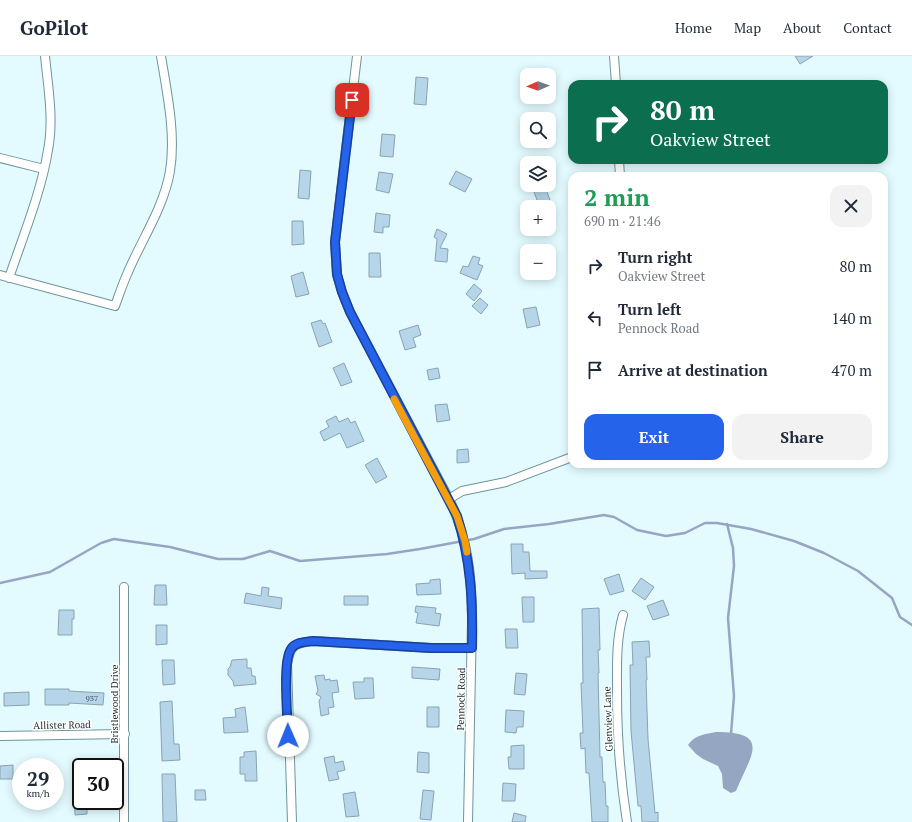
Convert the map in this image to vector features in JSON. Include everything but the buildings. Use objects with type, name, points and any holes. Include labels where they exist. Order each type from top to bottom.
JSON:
[{"type":"street","points":[[9,278],[49,149],[50,116],[44,56]]},
{"type":"street","points":[[0,275],[115,306],[128,272],[161,201],[170,172],[172,150],[167,94],[161,56]]},
{"type":"street","name":"Pennock Road","points":[[357,56],[336,234],[337,274],[350,312],[449,500],[457,516],[465,541],[472,593],[468,822]]},
{"type":"street","points":[[614,56],[616,80]]},
{"type":"street","points":[[0,158],[44,169]]},
{"type":"street","points":[[449,500],[462,491],[506,482],[568,459]]},
{"type":"street","name":"Bristlewood Drive","points":[[124,587],[124,822]]},
{"type":"street","name":"Glenview Lane","points":[[623,615],[618,632],[617,704],[621,781],[627,822]]},
{"type":"street","points":[[292,822],[287,664],[291,649],[295,644],[313,641],[416,647],[472,648]]},
{"type":"street","name":"Allister Road","points":[[0,736],[125,734]]},
{"type":"water","points":[[716,732],[734,733],[745,736],[751,741],[753,748],[751,757],[736,791],[731,793],[723,788],[722,774],[718,766],[703,759],[688,745],[697,737]]},
{"type":"waterway","points":[[0,583],[50,572],[101,543],[114,539],[170,547],[218,559],[243,559],[270,551],[300,561],[387,554],[474,539],[504,529],[549,524],[604,515],[614,517],[637,530],[666,536],[685,533],[705,523],[717,523],[751,529],[794,541],[824,553],[858,571],[892,598],[900,617],[912,625]]},
{"type":"waterway","points":[[727,524],[733,548],[734,566],[728,618],[734,696],[731,734]]},
{"type":"slow traffic","points":[[394,399],[457,516],[467,552]]},
{"type":"route","points":[[288,736],[287,664],[288,656],[295,644],[313,641],[431,648],[472,648],[472,593],[470,573],[465,541],[457,516],[390,391],[350,312],[337,274],[335,242],[352,100]]}]
